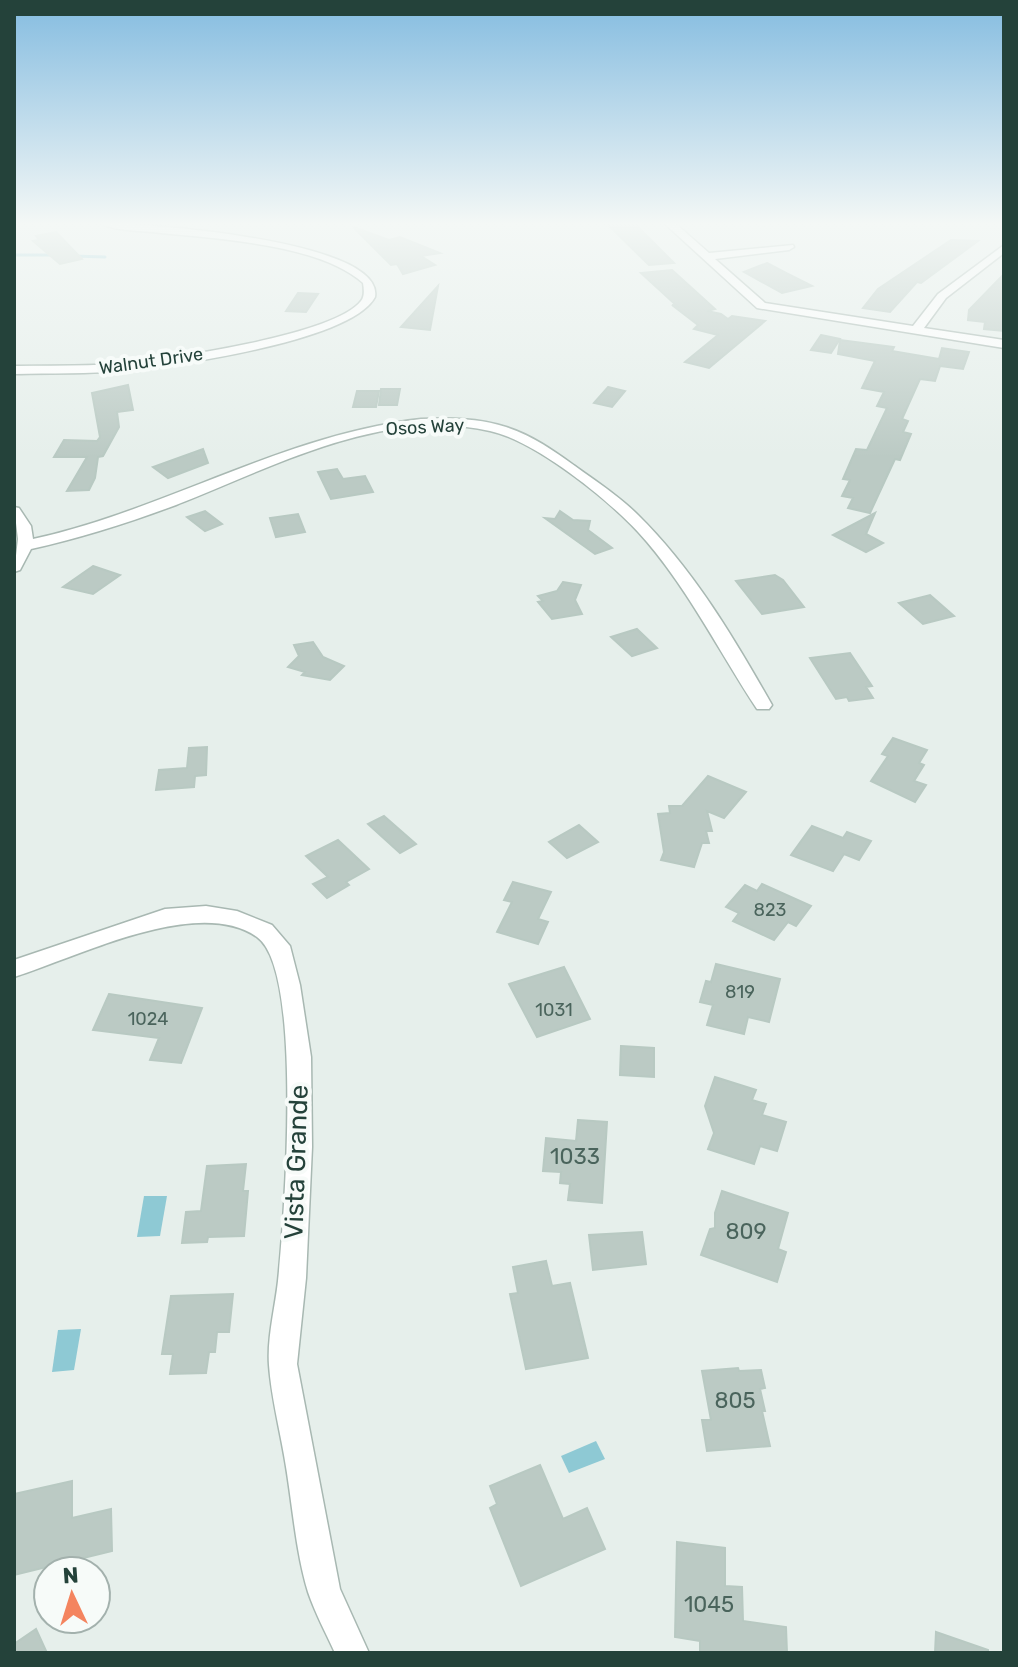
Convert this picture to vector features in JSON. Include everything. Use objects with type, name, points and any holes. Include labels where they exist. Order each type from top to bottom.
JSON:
[{"type":"street","name":"Walnut Drive","points":[[14,370],[127,367],[224,351],[337,321],[359,309],[366,301]]},
{"type":"street","points":[[755,301],[761,306],[1004,344]]},
{"type":"street","points":[[916,331],[938,301]]},
{"type":"street","name":"Osos Way","points":[[28,545],[79,535],[345,437],[427,423],[488,426],[530,440],[634,519],[694,596],[763,705]]},
{"type":"street","points":[[14,511],[26,528],[28,545],[14,567]]},
{"type":"street","name":"Vista Grande","points":[[14,969],[165,917],[206,914],[237,919],[264,931],[279,946],[289,985],[299,1057],[299,1147],[292,1278],[283,1364],[324,1591],[352,1653]]},
{"type":"water","points":[[144,1196],[167,1196],[160,1236],[137,1237]]},
{"type":"water","points":[[81,1329],[74,1370],[52,1372],[58,1330]]},
{"type":"water","points":[[596,1441],[605,1459],[569,1473],[561,1456]]},
{"type":"building","points":[[293,301],[313,301],[306,312],[286,311]]},
{"type":"building","points":[[425,301],[435,301],[430,330],[401,327]]},
{"type":"building","points":[[671,301],[706,301],[715,309],[707,311],[728,319],[732,316],[765,321],[709,368],[685,362],[718,335],[694,329],[698,325],[672,305],[677,306]]},
{"type":"building","points":[[869,301],[900,301],[890,312],[863,308]]},
{"type":"building","points":[[978,301],[1004,301],[1004,331],[984,329],[985,322],[968,320],[969,310]]},
{"type":"building","points":[[821,335],[840,339],[831,353],[811,350]]},
{"type":"building","points":[[840,340],[894,347],[892,351],[939,359],[942,348],[969,352],[963,369],[940,366],[935,381],[920,379],[902,419],[908,421],[903,432],[911,434],[900,460],[895,459],[870,513],[848,508],[853,498],[842,496],[850,480],[843,479],[856,449],[867,450],[887,408],[877,406],[884,392],[862,388],[875,361],[838,354]]},
{"type":"building","points":[[128,385],[133,410],[117,412],[119,427],[103,456],[98,457],[95,478],[89,490],[67,491],[87,457],[54,457],[64,440],[97,441],[100,437],[92,393]]},
{"type":"building","points":[[608,387],[625,391],[612,407],[594,403]]},
{"type":"building","points":[[381,389],[400,389],[397,405],[379,405]]},
{"type":"building","points":[[357,391],[379,391],[376,407],[353,407]]},
{"type":"building","points":[[203,449],[208,463],[168,478],[153,467]]},
{"type":"building","points":[[337,469],[343,479],[365,476],[373,492],[331,499],[318,472]]},
{"type":"building","points":[[205,511],[222,524],[205,531],[187,517]]},
{"type":"building","points":[[560,511],[573,520],[590,521],[588,530],[612,548],[595,554],[545,518],[555,519]]},
{"type":"building","points":[[875,513],[866,534],[883,543],[866,552],[833,535]]},
{"type":"building","points":[[298,514],[305,532],[276,537],[270,518]]},
{"type":"building","points":[[93,566],[120,575],[93,594],[63,587]]},
{"type":"building","points":[[775,575],[783,580],[804,607],[762,614],[736,581]]},
{"type":"building","points":[[563,582],[581,585],[575,600],[582,614],[552,619],[538,602],[543,601],[538,596],[557,591]]},
{"type":"building","points":[[930,595],[954,616],[923,624],[899,603]]},
{"type":"building","points":[[637,629],[657,648],[632,656],[611,637]]},
{"type":"building","points":[[313,642],[323,657],[344,666],[330,680],[302,675],[305,672],[288,667],[299,656],[294,645]]},
{"type":"building","points":[[850,653],[872,686],[866,687],[873,698],[836,699],[810,658]]},
{"type":"building","points":[[893,738],[927,750],[919,763],[924,765],[914,781],[926,785],[915,802],[871,781],[888,756],[882,754]]},
{"type":"building","points":[[207,747],[206,775],[195,776],[194,787],[156,790],[159,770],[187,768],[189,748]]},
{"type":"building","points":[[708,776],[746,792],[724,818],[707,811],[712,831],[706,831],[709,843],[702,843],[694,867],[661,860],[664,852],[658,814],[670,813],[669,806],[682,806]]},
{"type":"building","points":[[384,816],[416,844],[400,853],[368,824]]},
{"type":"building","points":[[579,825],[598,842],[567,858],[549,842]]},
{"type":"building","points":[[812,826],[843,838],[847,832],[871,841],[859,860],[844,854],[833,871],[791,855]]},
{"type":"building","points":[[338,840],[369,869],[327,898],[313,884],[328,877],[306,856]]},
{"type":"building","points":[[513,882],[551,892],[538,919],[548,922],[538,944],[497,932],[512,902],[504,900]]},
{"type":"building","points":[[762,884],[811,906],[796,926],[788,922],[774,940],[733,921],[739,913],[726,907],[745,885],[757,891]]},
{"type":"building","points":[[716,964],[780,979],[769,1022],[748,1017],[744,1034],[707,1025],[713,1005],[700,1002],[706,981],[711,982]]},
{"type":"building","points":[[564,967],[590,1019],[537,1037],[509,984]]},
{"type":"building","points":[[109,994],[202,1008],[181,1063],[150,1060],[159,1038],[93,1030]]},
{"type":"building","points":[[621,1046],[654,1048],[654,1077],[620,1075]]},
{"type":"building","points":[[715,1077],[756,1090],[752,1100],[766,1104],[762,1115],[786,1122],[777,1151],[760,1146],[754,1164],[708,1149],[714,1133],[705,1106]]},
{"type":"building","points":[[578,1120],[607,1122],[602,1203],[568,1200],[570,1184],[560,1183],[561,1172],[543,1171],[546,1138],[576,1141]]},
{"type":"building","points":[[246,1164],[243,1191],[248,1191],[244,1236],[208,1237],[207,1242],[182,1243],[186,1212],[201,1211],[207,1166]]},
{"type":"building","points":[[722,1191],[788,1213],[778,1249],[786,1252],[777,1282],[701,1255],[710,1229],[715,1228],[715,1213]]},
{"type":"building","points":[[642,1232],[646,1264],[593,1270],[589,1235]]},
{"type":"building","points":[[546,1261],[552,1286],[570,1283],[588,1358],[526,1369],[510,1294],[518,1293],[513,1267]]},
{"type":"building","points":[[233,1294],[229,1332],[217,1332],[215,1352],[209,1352],[206,1373],[170,1374],[173,1354],[162,1354],[171,1296]]},
{"type":"building","points":[[738,1368],[739,1371],[761,1370],[765,1388],[760,1389],[765,1411],[762,1411],[770,1446],[707,1451],[702,1420],[711,1420],[702,1371]]},
{"type":"building","points":[[540,1465],[563,1519],[587,1508],[605,1549],[521,1586],[490,1508],[497,1504],[490,1486]]},
{"type":"building","points":[[72,1481],[72,1518],[111,1509],[112,1551],[96,1555],[32,1555],[32,1571],[14,1575],[14,1494]]},
{"type":"building","points":[[677,1542],[725,1548],[725,1586],[742,1587],[743,1621],[786,1627],[787,1653],[700,1653],[700,1641],[675,1637]]},
{"type":"building","points":[[32,1632],[32,1635],[39,1635],[47,1653],[14,1653],[14,1644]]},
{"type":"building","points":[[936,1632],[988,1650],[988,1653],[935,1653]]}]
